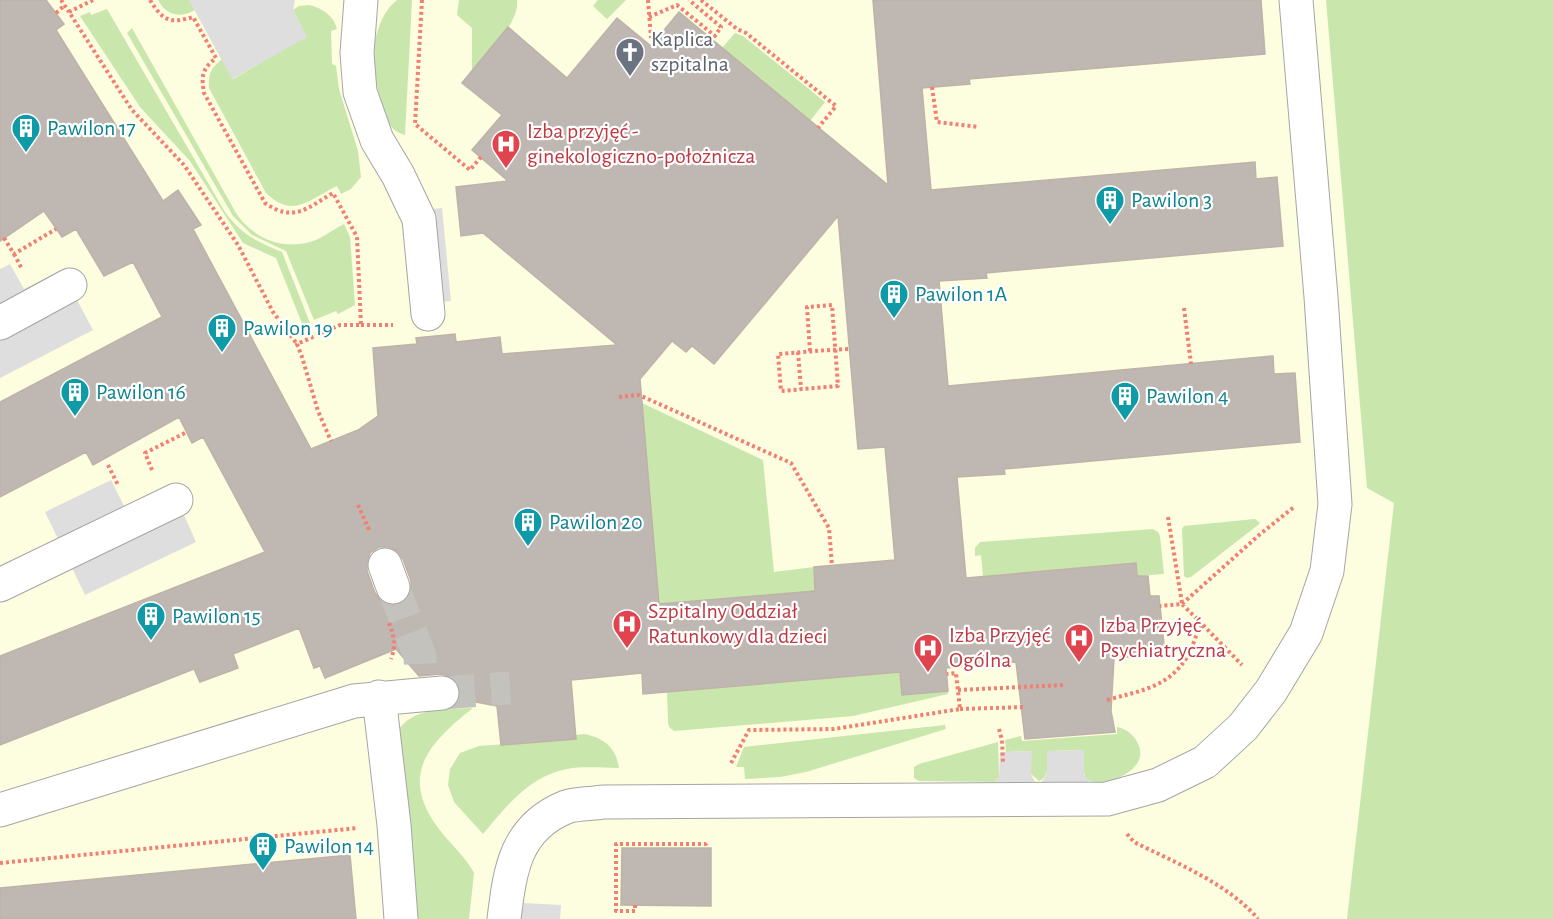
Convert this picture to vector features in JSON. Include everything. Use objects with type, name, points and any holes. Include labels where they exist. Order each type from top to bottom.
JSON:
[{"type":"street","points":[[361,0],[357,53],[360,92],[377,140],[398,175],[419,219],[428,314]]},
{"type":"street","points":[[504,919],[512,865],[523,843],[536,825],[567,806],[603,802],[1107,799],[1158,785],[1205,762],[1243,727],[1271,690],[1306,633],[1327,571],[1335,504],[1321,297],[1296,0]]},
{"type":"street","points":[[0,323],[70,285]]},
{"type":"street","points":[[0,585],[176,500]]},
{"type":"street","points":[[0,810],[354,700],[428,688]]},
{"type":"street","points":[[379,697],[394,825],[401,919]]},
{"type":"path","points":[[61,0],[132,110],[184,165],[238,245],[273,312],[297,344],[318,411],[331,441]]},
{"type":"path","points":[[69,12],[93,0]]},
{"type":"path","points":[[150,0],[165,18],[175,22],[193,18],[207,40],[216,58],[204,69],[201,77],[204,93],[265,203],[283,213],[298,213],[333,193],[357,237],[361,325],[340,325],[297,344]]},
{"type":"path","points":[[422,0],[415,124],[470,170],[481,157]]},
{"type":"path","points":[[648,0],[651,38]]},
{"type":"path","points":[[649,17],[677,5],[715,36],[721,27],[689,0]]},
{"type":"path","points":[[701,0],[737,29],[746,33],[836,106],[818,128]]},
{"type":"path","points":[[56,13],[64,5]]},
{"type":"path","points":[[932,87],[936,122],[979,127]]},
{"type":"path","points":[[4,238],[14,254],[56,230]]},
{"type":"path","points":[[810,351],[807,307],[832,305],[835,350],[838,386],[781,391],[778,354],[835,350],[849,348]]},
{"type":"path","points":[[1184,308],[1191,364]]},
{"type":"path","points":[[798,352],[801,389]]},
{"type":"path","points":[[619,397],[639,395],[792,463],[829,528],[832,566]]},
{"type":"path","points":[[1168,517],[1182,604],[1237,659]]},
{"type":"path","points":[[1160,606],[1182,604],[1266,531]]},
{"type":"path","points":[[1107,700],[1158,685],[1170,678],[1190,652],[1199,628],[1203,625]]},
{"type":"path","points":[[958,690],[1064,685]]},
{"type":"path","points":[[960,709],[1026,707]]},
{"type":"path","points":[[999,729],[1003,752]]},
{"type":"path","points":[[635,905],[635,911],[616,912],[616,844],[706,844],[720,821],[720,801]]},
{"type":"path","points":[[0,863],[358,828]]},
{"type":"path","points":[[1129,837],[1134,842],[1218,886],[1249,909],[1258,919]]},
{"type":"shaded area","points":[[0,0],[1553,0],[1553,919],[0,919]]},
{"type":"shaded area","points":[[189,0],[295,0],[293,10],[307,37],[232,79]]},
{"type":"shaded area","points":[[442,208],[451,301],[430,303],[422,210]]},
{"type":"shaded area","points":[[10,264],[24,289],[61,270],[93,330],[0,378],[0,269]]},
{"type":"shaded area","points":[[111,480],[125,508],[171,486],[196,542],[85,595],[45,512]]},
{"type":"shaded area","points":[[1084,750],[1084,775],[1090,782],[1042,782],[1047,774],[1047,751]]},
{"type":"shaded area","points":[[1032,751],[1031,774],[1035,782],[994,782],[999,777],[1000,752]]},
{"type":"shaded area","points":[[523,903],[561,905],[560,919],[521,919]]},
{"type":"green space","points":[[158,0],[189,0],[195,10],[179,15],[174,14],[165,9]]},
{"type":"green space","points":[[397,0],[412,0],[405,135],[393,128],[386,117],[379,96],[374,60],[375,41],[380,24],[389,8]]},
{"type":"green space","points":[[459,0],[517,0],[517,9],[508,28],[472,71],[472,28],[457,15]]},
{"type":"green space","points":[[598,0],[626,0],[607,19],[593,6]]},
{"type":"green space","points":[[1326,0],[1553,0],[1553,919],[1347,919],[1394,503],[1367,488]]},
{"type":"green space","points":[[310,5],[327,14],[337,29],[331,31],[332,64],[336,66],[339,89],[358,151],[361,177],[351,189],[341,194],[337,186],[309,201],[293,206],[284,205],[266,193],[209,88],[209,79],[213,68],[222,59],[233,79],[306,36],[293,10],[299,6]]},
{"type":"green space","points":[[107,9],[225,212],[250,237],[282,252],[310,323],[303,326],[276,258],[243,243],[190,161],[140,107],[80,16]]},
{"type":"green space","points":[[132,28],[236,213],[249,228],[266,239],[285,244],[296,244],[316,240],[344,224],[350,237],[355,305],[338,314],[336,311],[314,320],[286,251],[252,235],[233,216],[127,33]]},
{"type":"green space","points":[[735,33],[743,36],[825,102],[810,121],[722,48]]},
{"type":"green space","points":[[642,403],[763,460],[774,572],[814,567],[815,591],[659,604]]},
{"type":"green space","points":[[1255,519],[1260,523],[1258,525],[1191,577],[1184,576],[1182,529],[1184,526]]},
{"type":"green space","points":[[1153,529],[1160,536],[1164,574],[1137,576],[1136,563],[983,576],[981,555],[975,556],[975,548],[980,542]]},
{"type":"green space","points":[[900,672],[902,695],[948,691],[948,694],[853,716],[674,731],[669,727],[667,692]]},
{"type":"green space","points":[[473,708],[443,734],[432,747],[424,761],[420,776],[421,792],[427,810],[474,873],[469,919],[415,919],[396,734],[410,718],[420,714],[430,711]]},
{"type":"green space","points":[[945,725],[946,729],[806,772],[780,777],[745,779],[744,767],[736,767],[744,747]]},
{"type":"green space","points":[[1117,727],[1132,735],[1140,751],[1138,761],[1132,770],[1111,780],[1101,782],[1086,778],[1084,750],[1047,751],[1047,772],[1039,781],[1031,774],[1031,751],[1006,752],[1005,740],[1021,736],[1022,741],[1117,734]]},
{"type":"green space","points":[[583,734],[607,744],[615,754],[619,768],[573,768],[541,778],[519,794],[483,834],[454,802],[448,785],[450,769],[460,753],[479,746],[575,739],[576,735]]},
{"type":"green space","points":[[998,742],[999,777],[994,782],[919,781],[914,778],[914,767],[919,764]]},
{"type":"building","points":[[0,0],[46,0],[64,24],[56,30],[163,201],[178,190],[201,225],[193,229],[311,449],[358,430],[378,416],[373,348],[417,344],[416,338],[455,334],[456,342],[500,337],[502,354],[617,345],[483,233],[461,236],[456,187],[508,181],[472,150],[502,115],[462,83],[508,27],[567,78],[617,18],[651,46],[679,12],[888,185],[873,0],[1261,0],[1265,54],[969,79],[970,84],[922,88],[931,190],[1255,162],[1256,179],[1277,177],[1283,246],[986,273],[987,278],[939,281],[948,386],[1273,356],[1274,374],[1295,373],[1300,442],[1004,469],[1005,474],[957,477],[966,578],[1136,563],[1137,576],[1148,576],[1150,596],[1159,596],[1165,654],[1114,658],[1111,711],[1115,732],[1025,739],[1016,662],[946,668],[948,691],[902,695],[900,672],[643,694],[642,673],[571,680],[576,739],[501,745],[497,706],[459,699],[461,691],[458,683],[450,676],[440,674],[419,676],[396,649],[325,678],[320,666],[314,668],[299,628],[233,654],[238,668],[200,682],[194,669],[0,745],[0,656],[265,552],[203,437],[192,443],[179,417],[93,465],[86,452],[0,497],[0,402],[162,317],[133,262],[104,276],[76,229],[62,237],[44,211],[0,241]],"holes":[[[838,216],[858,449],[885,447],[895,560],[814,567],[815,591],[659,604],[640,379],[672,341],[686,352],[692,346],[714,364]],[[379,547],[389,547],[397,551],[403,559],[411,581],[408,599],[399,605],[389,605],[381,601],[375,593],[367,571],[370,553]]]},
{"type":"building","points":[[622,848],[711,848],[711,906],[621,905]]},
{"type":"building","name":"Pawilon 14","points":[[350,855],[356,919],[0,919],[0,888]]},
{"type":"tunnel","points":[[393,587],[420,656],[421,677]]},
{"type":"tunnel","points":[[442,693],[510,688]]},
{"type":"place","name":"Kaplica szpitalna","points":[[630,78]]},
{"type":"place","name":"Pawilon 17","points":[[26,154]]},
{"type":"place","name":"Izba przyjęć - ginekologiczno-położnicza","points":[[506,170]]},
{"type":"place","name":"Pawilon 3","points":[[1110,226]]},
{"type":"place","name":"Pawilon 1A","points":[[894,320]]},
{"type":"place","name":"Pawilon 19","points":[[222,354]]},
{"type":"place","name":"Pawilon 16","points":[[75,418]]},
{"type":"place","name":"Pawilon 4","points":[[1125,422]]},
{"type":"place","name":"Pawilon 20","points":[[528,548]]},
{"type":"place","name":"Pawilon 15","points":[[151,642]]},
{"type":"place","name":"Szpitalny Oddział Ratunkowy dla dzieci","points":[[627,650]]},
{"type":"place","name":"Izba Przyjęć Psychiatryczna","points":[[1079,664]]},
{"type":"place","name":"Izba Przyjęć Ogólna","points":[[928,674]]},
{"type":"place","name":"Pawilon 14","points":[[263,872]]}]
